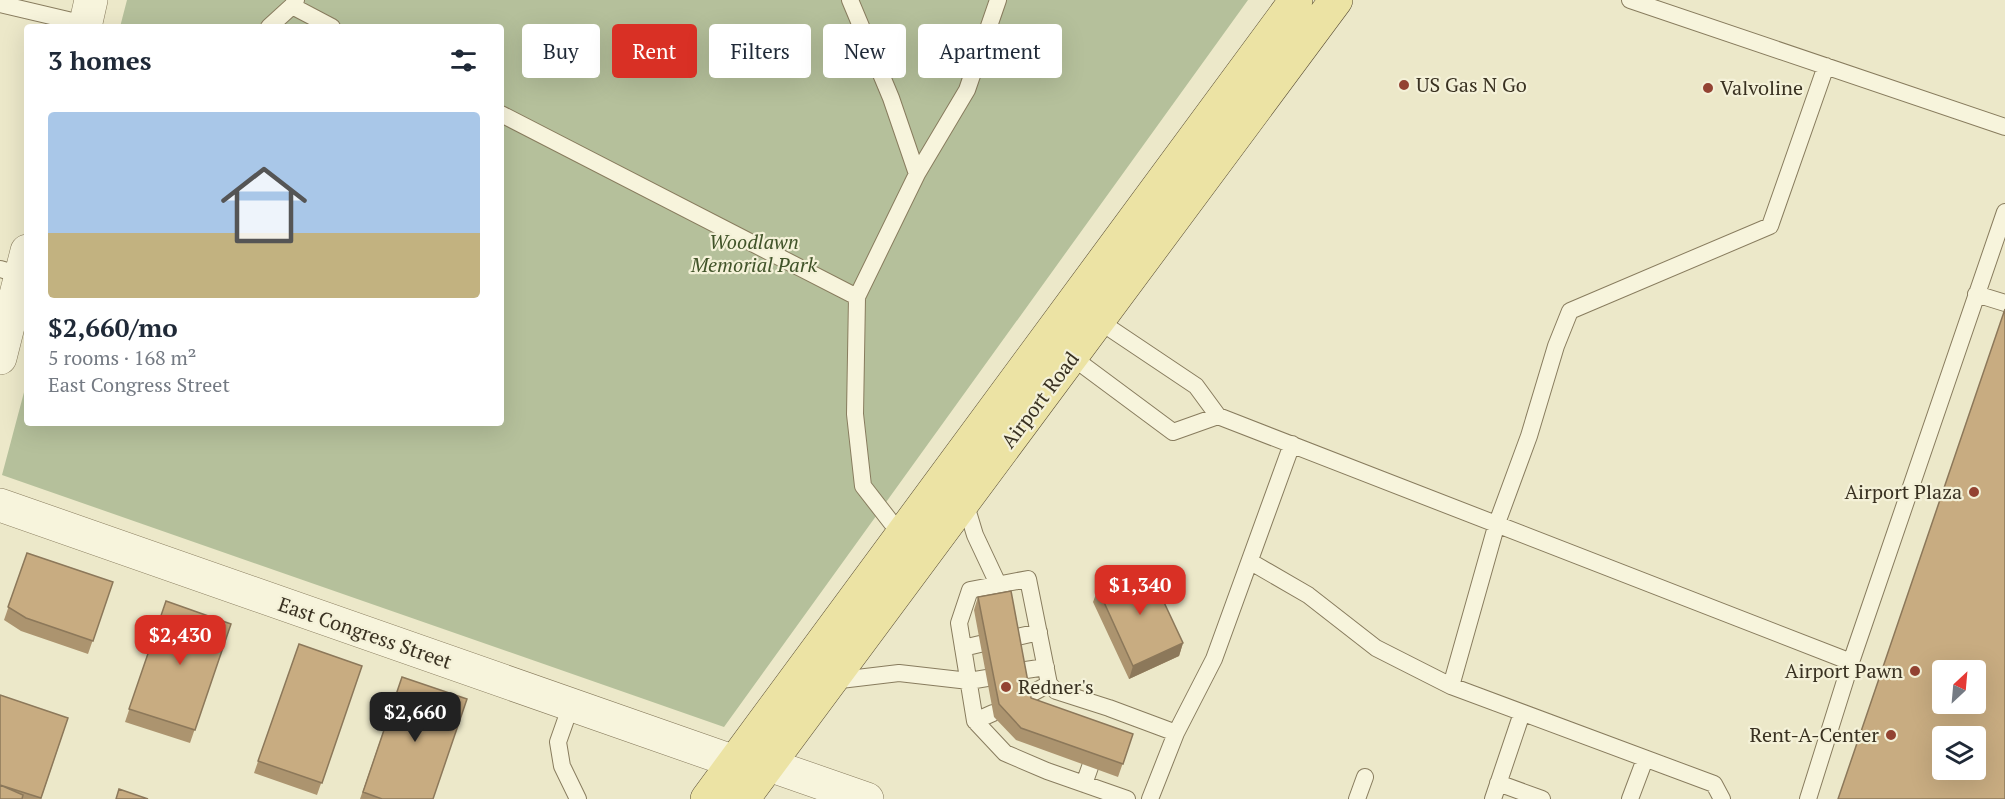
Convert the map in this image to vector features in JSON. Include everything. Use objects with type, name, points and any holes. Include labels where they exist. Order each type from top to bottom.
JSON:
[{"type":"main road","name":"Airport Road","points":[[707,799],[1296,0]]},
{"type":"main road","name":"Airport Road","points":[[743,799],[1336,0]]},
{"type":"street","points":[[0,358],[16,265]]},
{"type":"street","name":"East Congress Street","points":[[0,505],[735,762],[769,765],[867,799]]},
{"type":"lane","points":[[850,0],[891,98],[917,174]]},
{"type":"lane","points":[[901,535],[863,486],[855,414],[857,297],[917,174],[967,90],[998,0]]},
{"type":"lane","points":[[1630,0],[2005,127]]},
{"type":"lane","points":[[272,24],[294,3],[327,24]]},
{"type":"lane","points":[[0,4],[87,17]]},
{"type":"lane","points":[[1451,686],[1497,524],[1529,436],[1556,346],[1570,311],[1770,226],[1826,66]]},
{"type":"lane","points":[[504,116],[857,297]]},
{"type":"lane","points":[[1808,799],[1851,662],[2005,212]]},
{"type":"lane","points":[[1976,294],[2005,303]]},
{"type":"lane","points":[[1099,321],[1196,386],[1218,416],[1851,662]]},
{"type":"lane","points":[[1072,357],[1173,432],[1218,416]]},
{"type":"lane","points":[[1150,799],[1176,733],[1214,659],[1292,444]]},
{"type":"lane","points":[[965,502],[975,535],[998,584]]},
{"type":"lane","points":[[1251,562],[1308,595],[1376,648],[1451,686],[1714,784],[1722,799]]},
{"type":"lane","points":[[1066,714],[1039,632],[1028,579],[970,591],[958,623],[975,722],[1047,771],[1127,799]]},
{"type":"lane","points":[[1013,638],[1039,632]]},
{"type":"lane","points":[[963,648],[980,644]]},
{"type":"lane","points":[[1019,671],[1176,733]]},
{"type":"lane","points":[[831,681],[899,673],[969,681],[987,678]]},
{"type":"lane","points":[[1024,697],[1056,685]]},
{"type":"lane","points":[[1043,706],[1056,685]]},
{"type":"lane","points":[[571,705],[558,741],[561,766],[578,799]]},
{"type":"lane","points":[[1103,727],[1109,708]]},
{"type":"lane","points":[[975,722],[993,713]]},
{"type":"lane","points":[[1522,713],[1496,791],[1542,799]]},
{"type":"lane","points":[[1047,771],[1053,753]]},
{"type":"lane","points":[[1630,799],[1646,759]]},
{"type":"lane","points":[[1084,784],[1090,767]]},
{"type":"lane","points":[[1357,799],[1365,777]]},
{"type":"green space","name":"Woodlawn Memorial Park","points":[[127,0],[1248,0],[724,727],[2,475],[24,392],[24,426],[504,426],[504,24],[121,24]]},
{"type":"building","name":"Airport Plaza","points":[[2005,309],[2005,799],[1838,799]]},
{"type":"building","points":[[27,553],[113,582],[93,641],[26,618],[8,607]]},
{"type":"building","points":[[1147,566],[1183,643],[1133,666],[1098,589]]},
{"type":"building","name":"Redner's","points":[[1011,591],[1031,698],[1133,734],[1123,764],[1021,728],[999,704],[978,597]]},
{"type":"building","points":[[166,601],[231,624],[195,730],[129,709]]},
{"type":"building","points":[[299,644],[362,666],[322,783],[258,761]]},
{"type":"building","points":[[402,677],[467,699],[433,799],[382,799],[363,792]]},
{"type":"building","points":[[0,695],[68,718],[41,798],[0,785]]},
{"type":"building","points":[[0,785],[23,795],[22,799],[0,799]]},
{"type":"building","points":[[119,789],[148,799],[116,799]]},
{"type":"place","name":"US Gas N Go","points":[[1404,85]]},
{"type":"place","name":"Valvoline","points":[[1708,88]]},
{"type":"place","name":"Airport Plaza","points":[[1974,492]]},
{"type":"place","name":"Airport Pawn","points":[[1915,671]]},
{"type":"place","name":"Redner's","points":[[1006,687]]},
{"type":"place","name":"Rent-A-Center","points":[[1891,735]]}]
